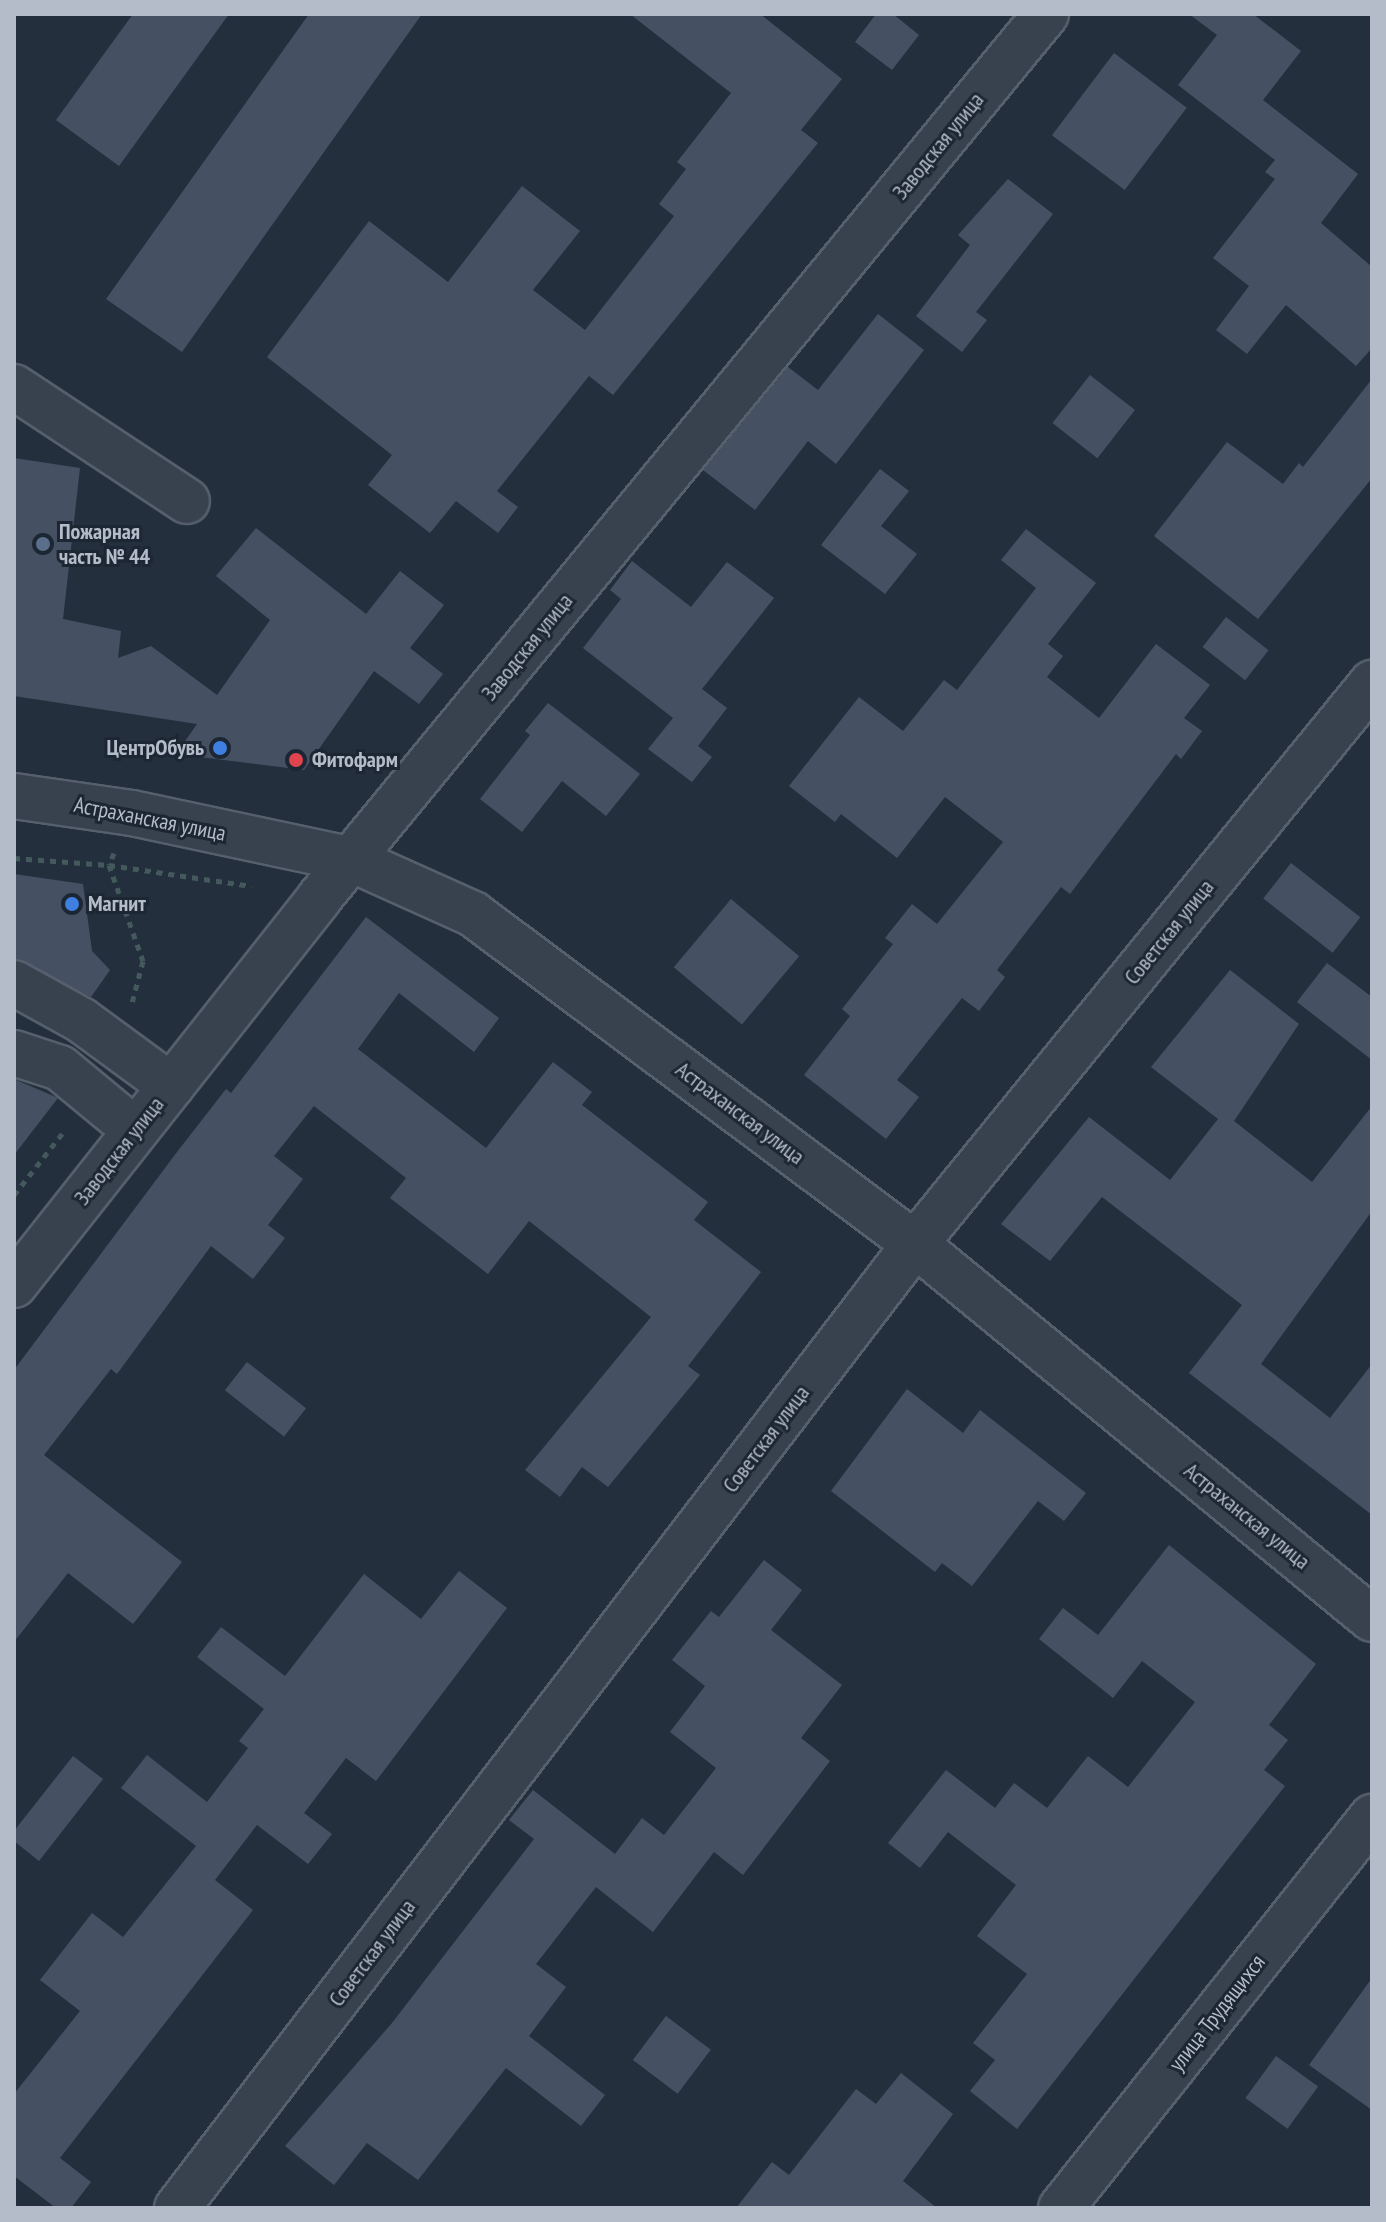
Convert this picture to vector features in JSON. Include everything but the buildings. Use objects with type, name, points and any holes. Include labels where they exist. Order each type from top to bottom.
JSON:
[{"type":"street","name":"Заводская улица","points":[[14,1285],[320,897],[1046,14]]},
{"type":"street","points":[[14,387],[187,501]]},
{"type":"street","name":"Советская улица","points":[[177,2208],[915,1244],[1372,683]]},
{"type":"street","name":"Астраханская улица","points":[[14,796],[132,813],[353,860],[473,914],[915,1244],[1372,1619]]},
{"type":"street","points":[[14,983],[81,1020],[171,1086]]},
{"type":"street","points":[[14,1053],[60,1068],[135,1130]]},
{"type":"street","name":"улица Трудящихся","points":[[1061,2208],[1372,1817]]},
{"type":"path","points":[[14,858],[109,865],[320,897]]},
{"type":"place","name":"Пожарная часть № 44","points":[[43,544]]},
{"type":"place","name":"ЦентрОбувь","points":[[220,748]]},
{"type":"place","name":"Фитофарм","points":[[296,760]]},
{"type":"place","name":"Магнит","points":[[72,904]]}]
